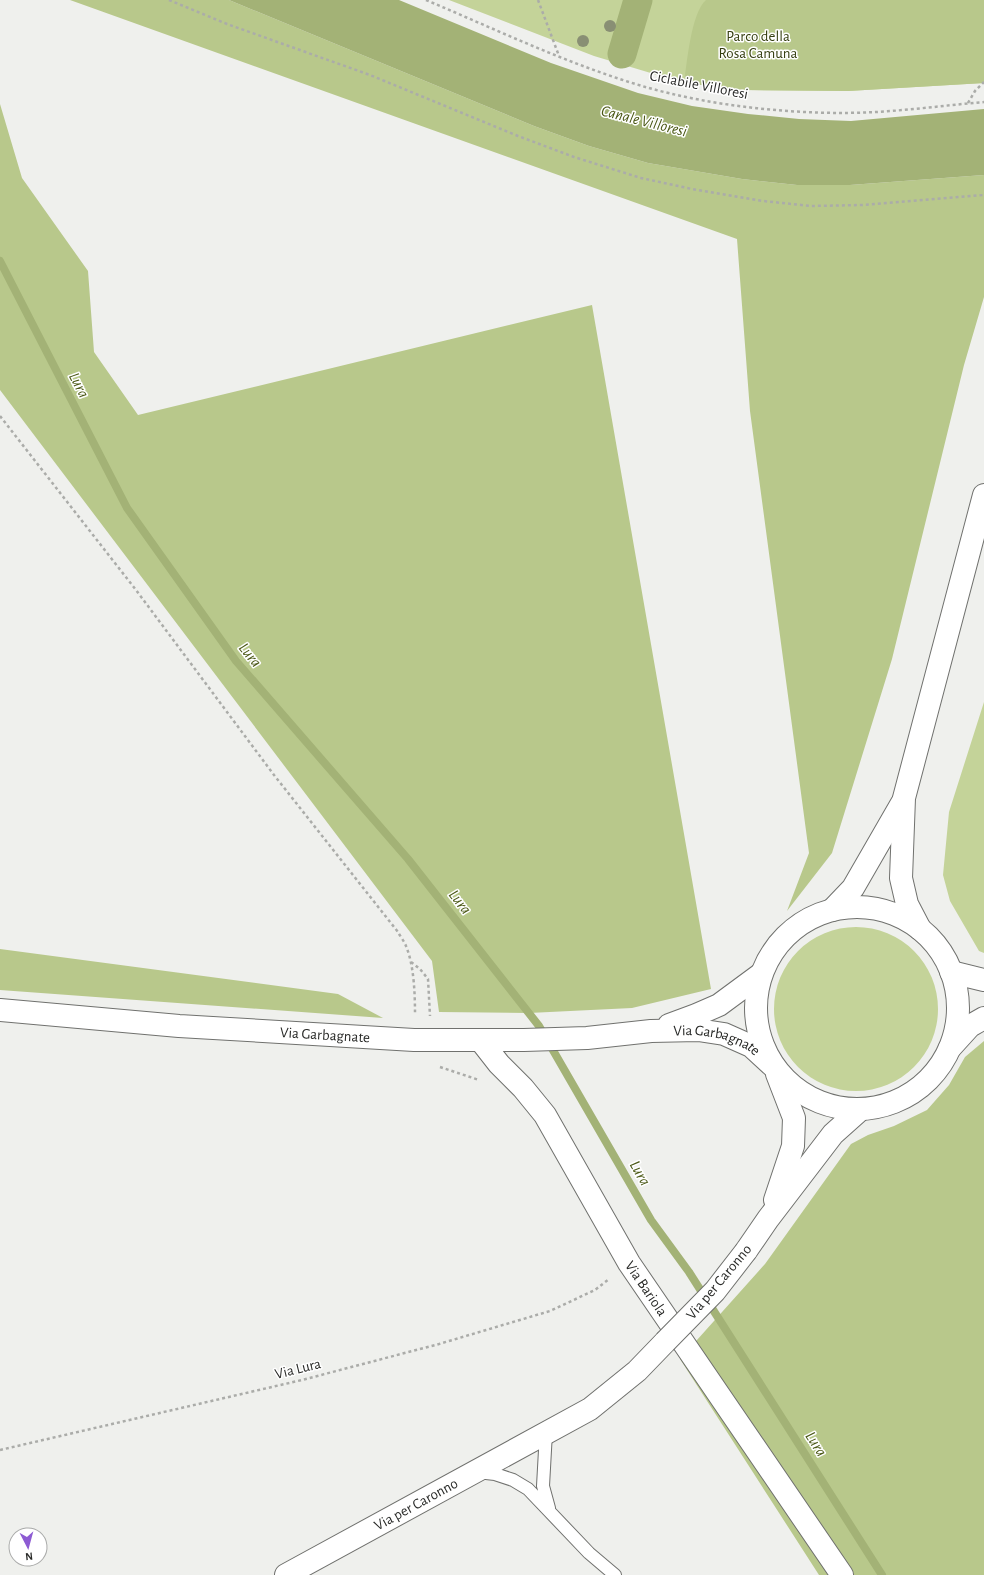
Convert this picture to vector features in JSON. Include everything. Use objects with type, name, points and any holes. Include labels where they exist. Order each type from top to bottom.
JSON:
[{"type":"main road","points":[[950,1048],[957,1023],[958,997],[951,972],[938,948],[920,929],[907,904],[901,878],[904,798],[984,495]]},
{"type":"main road","points":[[832,910],[853,888],[904,798]]},
{"type":"main road","points":[[920,929],[893,914],[863,907],[832,910],[802,923],[777,946],[761,974],[756,998],[756,1023],[763,1047],[775,1068],[792,1086],[813,1099],[836,1107],[861,1109],[889,1104],[914,1092],[935,1073],[950,1048],[970,1026],[984,1018]]},
{"type":"main road","points":[[951,972],[984,980]]},
{"type":"main road","name":"Via Garbagnate","points":[[651,1031],[719,1005],[761,974]]},
{"type":"main road","name":"Via Garbagnate","points":[[0,1010],[179,1026],[414,1040],[524,1040],[587,1038],[651,1031],[698,1030],[724,1034],[751,1046],[775,1068]]},
{"type":"main road","name":"Via Bariola","points":[[481,1040],[499,1064],[523,1088],[545,1115],[629,1263],[842,1575]]},
{"type":"main road","name":"Via per Caronno","points":[[768,1218],[794,1146],[794,1118],[775,1068]]},
{"type":"main road","name":"Via per Caronno","points":[[286,1575],[590,1409],[637,1371],[715,1291],[746,1252],[768,1218],[833,1134],[861,1109]]},
{"type":"lane","points":[[546,1432],[543,1486],[550,1511]]},
{"type":"lane","points":[[474,1472],[495,1474],[513,1480],[528,1489],[589,1553],[615,1575]]},
{"type":"path","points":[[169,0],[227,24],[370,75],[560,152],[642,178],[692,189],[762,201],[811,206],[862,205],[984,195]]},
{"type":"path","name":"Ciclabile Villoresi","points":[[426,0],[601,72],[650,88],[684,96],[772,109],[822,113],[876,112],[984,102]]},
{"type":"path","points":[[538,0],[559,56]]},
{"type":"path","points":[[967,103],[975,91],[984,82]]},
{"type":"path","points":[[0,416],[136,590],[274,775],[398,932],[406,946],[414,980],[414,1040]]},
{"type":"path","name":"Via Lura","points":[[0,1450],[302,1380],[424,1348],[550,1311],[595,1290]]},
{"type":"green space","points":[[70,0],[229,0],[534,126],[589,146],[648,163],[742,179],[797,185],[850,185],[984,175],[984,297],[964,365],[892,659],[832,853],[787,911],[809,853],[750,411],[737,239]]},
{"type":"green space","name":"Parco della Rosa Camuna","points":[[449,0],[984,0],[984,83],[848,91],[746,90],[684,83],[594,56]]},
{"type":"green space","name":"Parco della Rosa Camuna","points":[[706,0],[984,0],[984,83],[848,91],[746,90],[684,83],[693,27],[701,6]]},
{"type":"green space","points":[[0,104],[22,178],[88,271],[94,352],[138,415],[592,305],[711,989],[632,1008],[529,1013],[439,1012],[432,961],[0,390]]},
{"type":"green space","points":[[984,702],[984,953],[979,951],[950,901],[943,875],[949,812]]},
{"type":"green space","points":[[856,927],[887,933],[914,951],[932,978],[938,1009],[932,1040],[914,1067],[887,1085],[856,1091],[825,1085],[798,1067],[780,1040],[774,1009],[780,978],[798,951],[825,933]]},
{"type":"green space","points":[[0,949],[338,994],[383,1018],[0,990]]},
{"type":"green space","points":[[984,1041],[984,1575],[819,1575],[680,1359],[765,1264],[851,1144],[868,1135],[894,1126],[927,1110],[949,1085],[965,1057]]},
{"type":"water","name":"Canale Villoresi","points":[[229,0],[399,0],[551,63],[638,93],[692,106],[799,119],[851,121],[984,109],[984,175],[850,185],[797,185],[742,179],[648,163],[589,146],[534,126]]},
{"type":"waterway","points":[[622,54],[638,0]]},
{"type":"waterway","name":"Lura","points":[[0,261],[127,508],[236,661],[408,859],[539,1026],[651,1220],[689,1272],[882,1575]]}]
